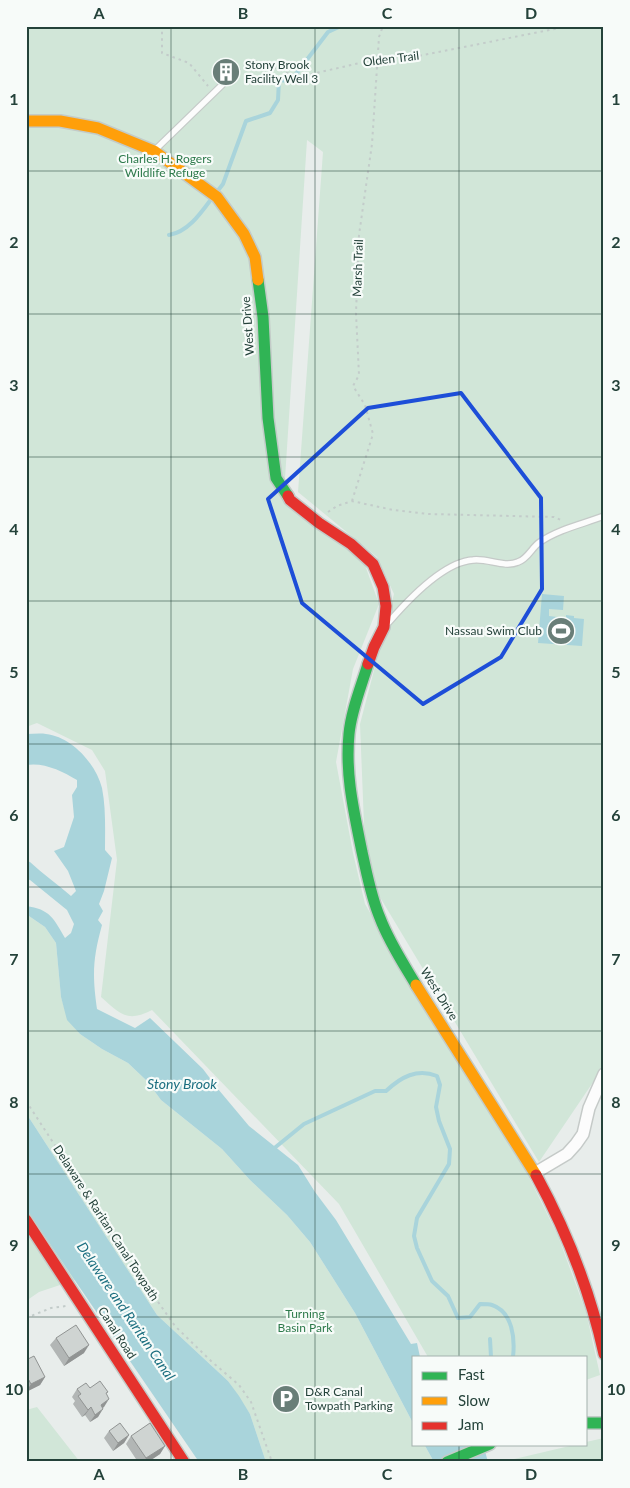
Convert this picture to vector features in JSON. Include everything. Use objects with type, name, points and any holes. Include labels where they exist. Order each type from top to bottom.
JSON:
[{"type":"street","name":"West Drive","points":[[26,121],[60,121],[98,128],[154,151],[214,195],[244,234],[256,256],[263,317],[268,418],[276,478],[290,500],[319,523],[351,544],[373,564],[383,587],[386,606],[384,627],[374,647],[357,698],[349,733],[348,779],[371,892],[380,920],[395,951],[536,1173],[575,1256],[589,1294],[604,1354]]},
{"type":"street","points":[[536,1173],[567,1154],[583,1134],[589,1108],[604,1074]]},
{"type":"street","name":"Canal Road","points":[[26,1220],[184,1462]]},
{"type":"street","points":[[588,1423],[604,1424]]},
{"type":"street","points":[[447,1462],[485,1446]]},
{"type":"lane","points":[[154,151],[222,85]]},
{"type":"lane","name":"West Drive","points":[[384,627],[437,576],[454,565],[473,560],[507,564],[519,562],[538,543],[550,536],[604,516]]},
{"type":"path","points":[[165,26],[162,31],[162,53],[189,63],[214,94]]},
{"type":"path","name":"Marsh Trail","points":[[352,501],[373,434],[365,405],[353,386],[359,375],[356,312],[359,235],[372,144],[379,37],[383,26]]},
{"type":"path","name":"Olden Trail","points":[[222,85],[234,72],[255,61],[299,77],[377,59],[412,57],[570,26]]},
{"type":"path","points":[[319,523],[328,512],[337,506],[352,501],[393,510],[429,514],[554,517],[574,527]]},
{"type":"path","name":"Delaware & Raritan Canal Towpath","points":[[26,1101],[92,1202],[115,1241],[163,1311],[181,1332],[239,1385],[251,1402],[272,1462]]},
{"type":"path","points":[[26,1318],[51,1308],[83,1307]]},
{"type":"highlighted area","points":[[461,393],[541,498],[542,589],[501,657],[423,704],[302,603],[268,499],[368,408]]},
{"type":"green space","name":"Charles H. Rogers Wildlife Refuge","points":[[26,26],[604,26],[604,1066],[539,1162],[366,874],[360,724],[394,594],[377,557],[298,492],[323,152],[307,140],[284,494],[365,565],[379,604],[353,669],[336,762],[353,853],[365,904],[430,1016],[523,1165],[558,1236],[586,1312],[600,1375],[588,1379],[588,1356],[427,1356],[339,1204],[152,1010],[136,1016],[124,1015],[101,997],[117,860],[105,771],[92,750],[37,723],[26,727]]},
{"type":"green space","name":"Turning Basin Park","points":[[26,914],[45,927],[56,943],[61,997],[68,1020],[80,1034],[128,1063],[147,1081],[161,1100],[222,1149],[250,1180],[287,1215],[310,1242],[355,1313],[412,1421],[412,1446],[425,1446],[434,1462],[266,1462],[250,1414],[228,1381],[157,1315],[26,1113]]},
{"type":"green space","points":[[26,1209],[75,1280],[39,1292],[26,1301]]},
{"type":"green space","points":[[37,1407],[80,1462],[29,1462],[26,1458],[26,1410]]},
{"type":"green space","points":[[604,1438],[604,1462],[502,1462],[570,1446],[588,1446],[588,1442]]},
{"type":"water","name":"Nassau Swim Club","points":[[542,594],[564,596],[563,610],[549,609],[549,616],[566,618],[566,615],[584,619],[582,646],[538,643]]},
{"type":"water","name":"Stony Brook","points":[[26,734],[56,736],[65,740],[82,753],[94,770],[102,788],[105,811],[105,850],[112,858],[99,904],[103,911],[98,920],[102,925],[94,966],[97,1009],[135,1028],[150,1018],[203,1069],[249,1126],[298,1165],[336,1220],[411,1344],[417,1343],[420,1356],[412,1356],[412,1421],[355,1313],[310,1242],[287,1215],[250,1180],[222,1149],[161,1100],[147,1081],[128,1063],[80,1034],[67,1020],[61,997],[56,943],[45,927],[26,914],[26,906],[46,912],[58,925],[65,938],[71,933],[74,924],[67,910],[30,880],[26,879],[26,861],[30,862],[71,896],[76,891],[68,871],[54,851],[64,847],[74,817],[72,795],[77,787],[77,780],[46,766],[26,765]]},
{"type":"water","name":"Delaware and Raritan Canal","points":[[26,1113],[157,1315],[228,1381],[239,1396],[250,1414],[266,1462],[199,1462],[26,1209]]},
{"type":"water","points":[[425,1446],[484,1446],[488,1462],[434,1462]]},
{"type":"building","points":[[76,1325],[89,1345],[69,1358],[56,1338]]},
{"type":"building","points":[[34,1356],[45,1377],[31,1384],[26,1375],[26,1360]]},
{"type":"building","points":[[100,1381],[108,1392],[106,1393],[109,1399],[101,1405],[103,1409],[95,1415],[91,1407],[88,1410],[78,1396],[81,1394],[77,1389],[86,1383],[90,1388]]},
{"type":"building","points":[[120,1423],[129,1435],[118,1443],[109,1431]]},
{"type":"building","points":[[150,1423],[165,1446],[146,1458],[131,1436]]},
{"type":"waterway","points":[[216,193],[223,184],[246,121],[270,113],[278,100],[279,80],[288,81],[293,78],[328,32],[341,26]]},
{"type":"waterway","points":[[169,235],[188,226],[199,216],[212,198]]},
{"type":"waterway","points":[[272,1150],[304,1124],[375,1091],[386,1091],[403,1078],[423,1073],[437,1076],[440,1085],[436,1107],[439,1121],[450,1149],[449,1164],[417,1218],[414,1236],[417,1248],[432,1281],[448,1296],[458,1318],[470,1317],[480,1304],[492,1305],[504,1314],[513,1334],[513,1356]]},
{"type":"waterway","points":[[490,1339],[491,1356]]},
{"type":"traffic: fast","points":[[258,280],[263,317],[268,418],[276,478],[288,496]]},
{"type":"traffic: fast","points":[[368,664],[350,725],[348,764],[351,793],[374,902],[396,952],[416,985]]},
{"type":"traffic: fast","points":[[588,1423],[604,1423]]},
{"type":"traffic: fast","points":[[447,1462],[485,1446]]},
{"type":"traffic: slow","points":[[26,121],[60,121],[98,128],[154,151],[217,197],[244,234],[255,257],[258,280]]},
{"type":"traffic: slow","points":[[416,985],[536,1175]]},
{"type":"traffic: jam","points":[[288,496],[290,500],[319,523],[351,544],[373,564],[383,587],[386,606],[384,627],[368,664]]},
{"type":"traffic: jam","points":[[536,1175],[558,1218],[585,1285],[604,1354]]},
{"type":"traffic: jam","points":[[26,1220],[184,1462]]},
{"type":"place","name":"Stony Brook Facility Well 3","points":[[226,72]]},
{"type":"place","name":"Nassau Swim Club","points":[[561,631]]},
{"type":"place","name":"D&R Canal Towpath Parking","points":[[286,1399]]}]
